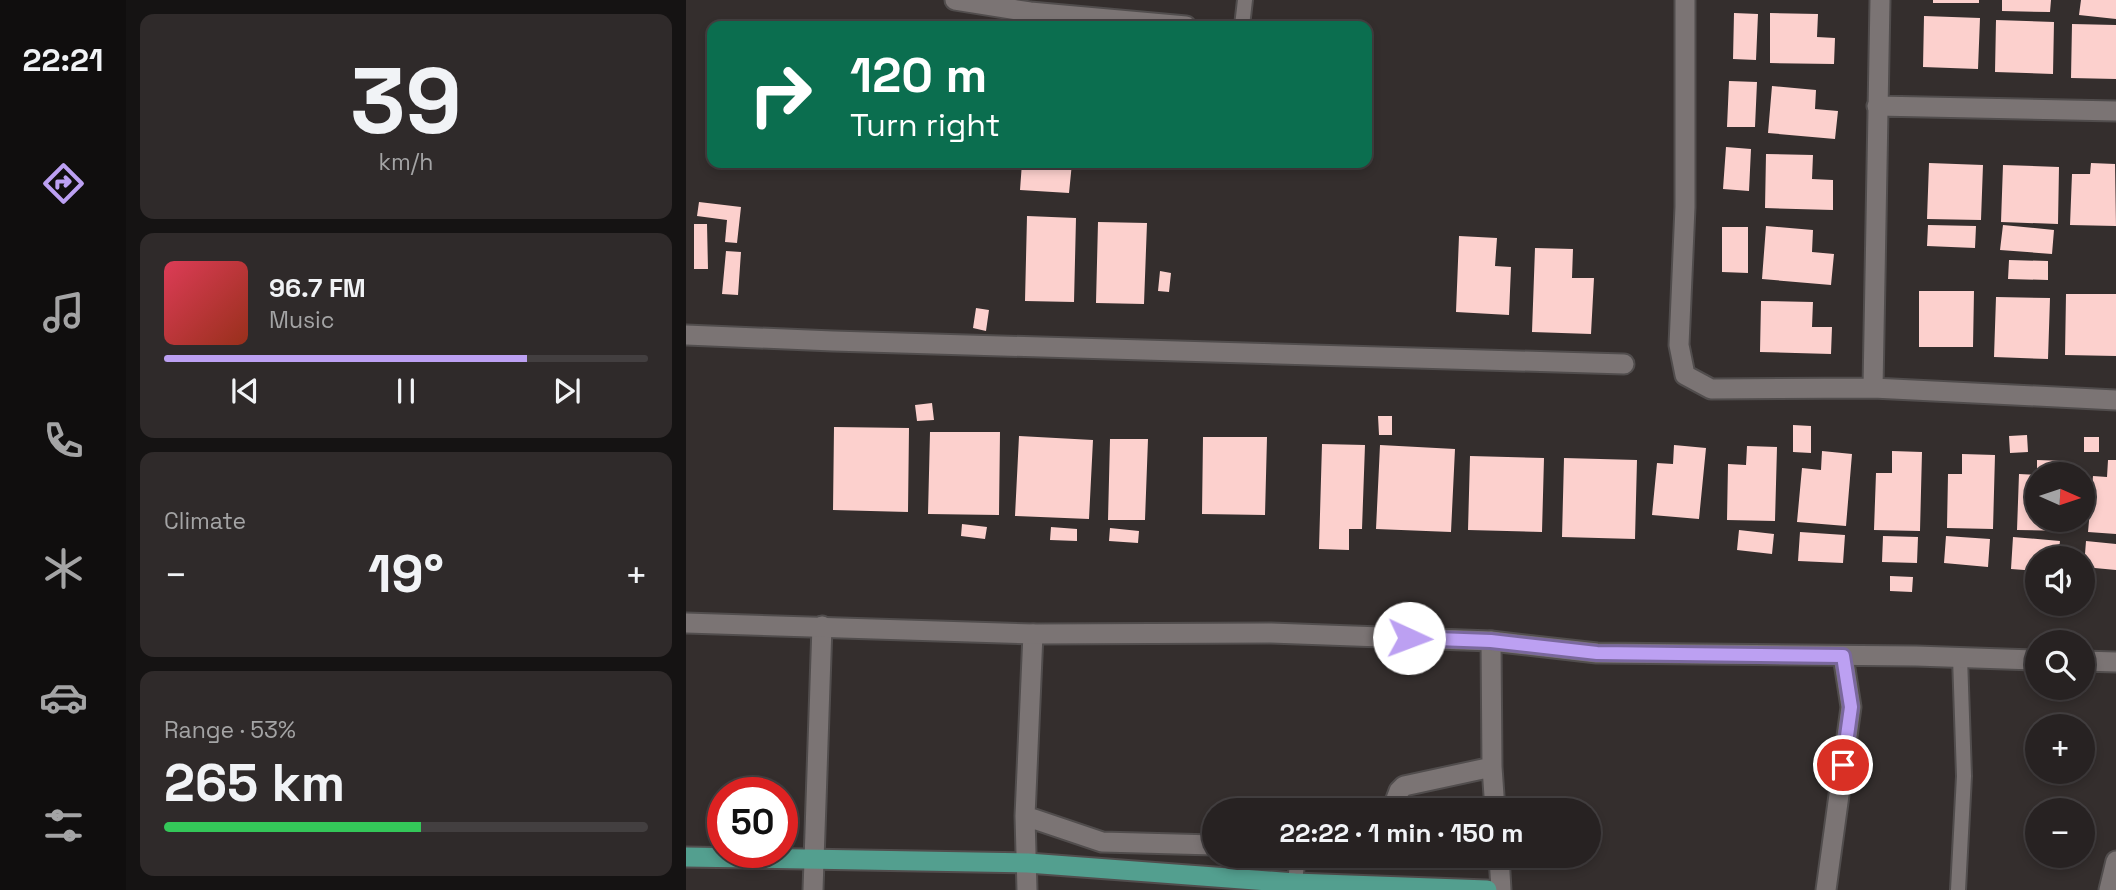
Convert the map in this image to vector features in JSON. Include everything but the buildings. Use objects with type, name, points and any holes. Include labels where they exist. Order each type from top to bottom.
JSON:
[{"type":"main road","points":[[686,857],[1028,863],[1294,886],[1488,890]]},
{"type":"street","points":[[955,0],[1030,12],[1130,21]]},
{"type":"street","points":[[1685,0],[1685,207],[1679,345],[1685,375],[1711,389],[1873,388],[2116,400]]},
{"type":"street","points":[[1873,388],[1880,0]]},
{"type":"street","points":[[1877,106],[2116,111]]},
{"type":"street","points":[[686,335],[1623,364]]},
{"type":"street","points":[[686,622],[1032,634],[1271,633],[1491,641],[1597,653],[2025,660]]},
{"type":"street","points":[[813,890],[821,626]]},
{"type":"street","points":[[1027,890],[1026,816],[1032,634]]},
{"type":"street","points":[[1491,641],[1494,798]]},
{"type":"street","points":[[1826,890],[1851,707],[1843,656]]},
{"type":"street","points":[[2095,661],[2116,662]]},
{"type":"street","points":[[1396,798],[1404,786],[1492,767]]},
{"type":"street","points":[[1026,816],[1102,842],[1202,845]]},
{"type":"street","points":[[2109,890],[2116,860]]},
{"type":"street","points":[[1500,868],[1501,890]]},
{"type":"lane","points":[[1243,21],[1245,0]]},
{"type":"lane","points":[[1958,890],[1964,776],[1960,657]]},
{"type":"lane","points":[[1294,886],[1296,868]]},
{"type":"route","points":[[1409,638],[1491,641],[1597,653],[1843,656],[1851,707],[1843,765]]}]
